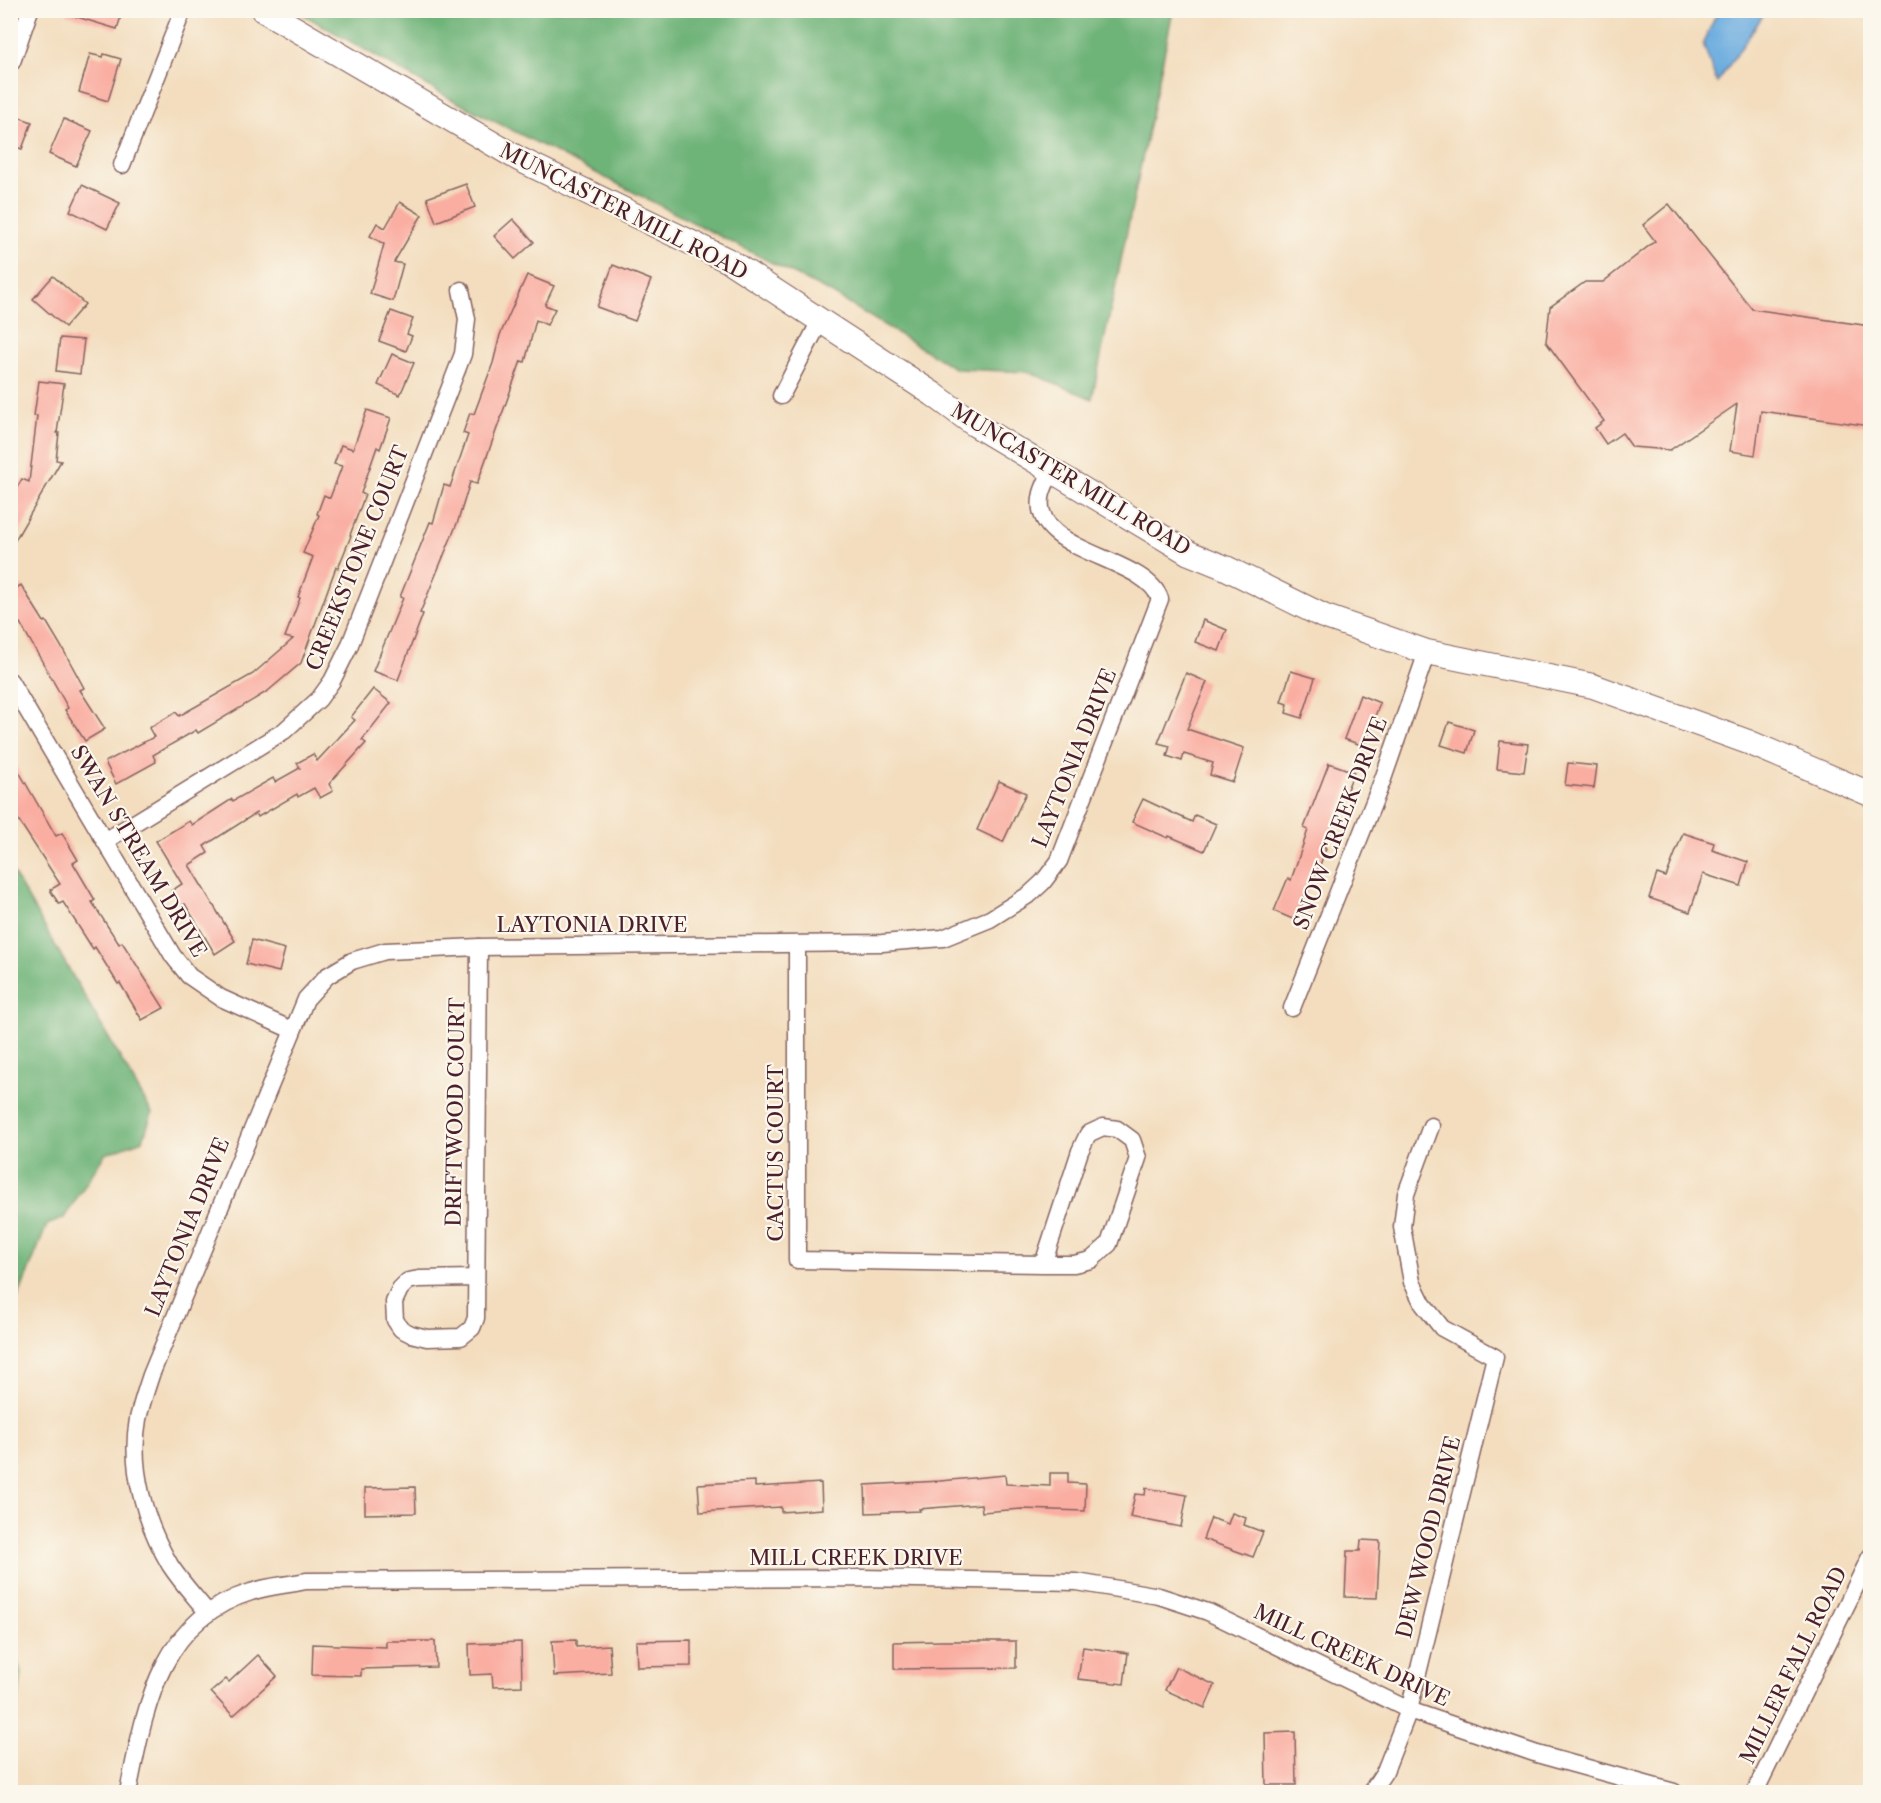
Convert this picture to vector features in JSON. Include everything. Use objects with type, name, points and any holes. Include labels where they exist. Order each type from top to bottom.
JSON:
[{"type":"main road","name":"MUNCASTER MILL ROAD","points":[[262,10],[519,159],[729,261],[933,393],[974,424],[1189,553],[1226,568],[1323,616],[1427,652],[1593,686],[1748,742],[1870,794]]},
{"type":"street","points":[[12,62],[30,10]]},
{"type":"street","points":[[122,165],[183,10]]},
{"type":"street","name":"CREEKSTONE COURT","points":[[105,841],[284,731],[319,699],[332,681],[349,647],[463,354],[467,318],[461,290]]},
{"type":"street","points":[[781,396],[820,321]]},
{"type":"street","name":"LAYTONIA DRIVE","points":[[207,1612],[171,1566],[152,1530],[141,1495],[135,1456],[138,1419],[151,1375],[306,999],[327,976],[352,961],[385,951],[479,947],[847,945],[943,938],[990,919],[1030,894],[1043,882],[1059,861],[1160,599],[1156,589],[1144,579],[1065,539],[1052,529],[1042,514],[1041,494],[1051,471]]},
{"type":"street","name":"SNOW CREEK DRIVE","points":[[1292,1008],[1383,779],[1427,652]]},
{"type":"street","name":"SWAN STREAM DRIVE","points":[[10,681],[173,956],[189,976],[221,998],[292,1030]]},
{"type":"street","name":"CACTUS COURT","points":[[797,945],[797,1260],[1043,1264],[1074,1264],[1091,1260],[1109,1244],[1138,1158],[1132,1140],[1117,1129],[1103,1127],[1088,1134],[1080,1151],[1043,1264]]},
{"type":"street","name":"DRIFTWOOD COURT","points":[[475,1278],[408,1281],[399,1289],[394,1302],[395,1320],[401,1329],[411,1335],[427,1338],[460,1337],[472,1328],[476,1318],[479,947]]},
{"type":"street","name":"DEW WOOD DRIVE","points":[[1371,1792],[1385,1771],[1409,1710],[1495,1357],[1442,1328],[1422,1304],[1412,1282],[1402,1227],[1406,1194],[1431,1126]]},
{"type":"street","name":"MILLER FALL ROAD","points":[[1755,1792],[1870,1557]]},
{"type":"street","name":"MILL CREEK DRIVE","points":[[128,1792],[141,1729],[153,1688],[175,1646],[207,1612],[250,1592],[306,1581],[861,1578],[1077,1582],[1159,1596],[1208,1612],[1409,1710],[1537,1754],[1674,1792]]},
{"type":"green space","points":[[297,11],[1173,11],[1092,399],[1029,372],[956,369],[833,294],[451,99]]},
{"type":"green space","points":[[11,869],[152,1113],[143,1140],[105,1154],[64,1218],[47,1225],[11,1315]]},
{"type":"green space","points":[[10,1644],[22,1673],[16,1715],[11,1717]]},
{"type":"water","points":[[1718,11],[1766,11],[1717,83],[1703,43]]},
{"type":"building","points":[[68,10],[123,10],[117,29],[67,14]]},
{"type":"building","points":[[90,54],[103,57],[104,54],[121,59],[108,101],[79,92]]},
{"type":"building","points":[[10,114],[32,122],[22,149],[10,145]]},
{"type":"building","points":[[64,119],[92,131],[76,166],[49,154]]},
{"type":"building","points":[[466,184],[475,207],[436,222],[427,198]]},
{"type":"building","points":[[82,185],[120,203],[107,229],[70,211]]},
{"type":"building","points":[[400,202],[422,215],[394,262],[403,264],[393,301],[370,294],[384,244],[370,236],[377,223],[385,228]]},
{"type":"building","points":[[1669,204],[1752,309],[1870,326],[1870,426],[1761,411],[1755,455],[1730,451],[1737,404],[1670,450],[1632,447],[1622,433],[1606,444],[1595,428],[1604,421],[1546,342],[1550,307],[1585,282],[1603,282],[1655,241],[1643,225]]},
{"type":"building","points":[[513,219],[534,242],[515,259],[494,236]]},
{"type":"building","points":[[613,265],[651,280],[635,321],[597,307]]},
{"type":"building","points":[[527,275],[554,286],[545,305],[555,309],[547,325],[536,320],[525,362],[521,361],[477,484],[470,482],[458,521],[420,613],[423,614],[398,680],[373,671],[403,598],[400,597],[430,522],[433,523],[444,485],[450,487],[468,435],[463,433],[470,413],[474,414],[493,363],[500,335]]},
{"type":"building","points":[[53,276],[85,304],[65,327],[33,299]]},
{"type":"building","points":[[391,311],[413,319],[407,334],[412,336],[406,351],[379,341]]},
{"type":"building","points":[[60,338],[84,340],[80,374],[56,371]]},
{"type":"building","points":[[392,354],[414,363],[400,395],[378,385]]},
{"type":"building","points":[[39,381],[64,384],[57,433],[59,433],[56,460],[61,461],[10,549],[10,500],[22,479],[29,482]]},
{"type":"building","points":[[367,410],[391,418],[380,449],[377,447],[361,493],[365,495],[351,536],[338,568],[336,567],[301,663],[268,691],[198,733],[196,730],[153,755],[156,762],[116,784],[105,762],[154,737],[149,728],[176,712],[179,716],[253,674],[293,639],[285,637],[313,557],[303,553],[319,515],[317,514],[324,495],[330,498],[342,466],[334,464],[341,445],[353,449]]},
{"type":"building","points":[[21,585],[64,651],[84,688],[80,690],[105,729],[85,741],[65,710],[68,708],[20,623],[18,624],[10,612],[10,592]]},
{"type":"building","points":[[1203,620],[1227,630],[1219,651],[1195,642]]},
{"type":"building","points":[[1291,671],[1315,678],[1302,718],[1286,713],[1288,704],[1281,702]]},
{"type":"building","points":[[1186,673],[1207,682],[1187,729],[1244,748],[1233,782],[1210,775],[1213,763],[1184,754],[1182,761],[1167,756],[1170,746],[1158,743]]},
{"type":"building","points":[[373,689],[391,703],[362,740],[366,743],[329,784],[333,791],[320,798],[314,788],[298,797],[297,794],[258,817],[256,813],[204,846],[208,853],[189,865],[235,941],[215,954],[185,904],[181,906],[171,891],[182,884],[156,841],[189,821],[192,825],[232,799],[233,801],[273,778],[275,782],[300,768],[297,763],[313,754],[317,761],[355,720],[351,717]]},
{"type":"building","points":[[1360,695],[1380,703],[1364,746],[1344,739]]},
{"type":"building","points":[[1449,722],[1474,730],[1467,753],[1441,745]]},
{"type":"building","points":[[1500,741],[1528,744],[1524,772],[1497,769]]},
{"type":"building","points":[[10,756],[56,836],[62,833],[78,860],[73,863],[95,900],[92,902],[119,944],[122,942],[164,1008],[142,1020],[95,947],[93,949],[63,902],[59,904],[50,890],[60,884],[10,807]]},
{"type":"building","points":[[1329,763],[1354,772],[1324,847],[1326,848],[1314,882],[1312,881],[1295,920],[1274,911],[1288,878],[1291,880],[1308,830],[1304,828]]},
{"type":"building","points":[[1568,763],[1597,766],[1594,788],[1565,785]]},
{"type":"building","points":[[999,781],[1026,793],[1003,842],[977,830]]},
{"type":"building","points":[[1143,799],[1192,822],[1195,815],[1216,824],[1204,851],[1132,822]]},
{"type":"building","points":[[1683,833],[1714,843],[1712,850],[1748,862],[1741,886],[1703,874],[1690,912],[1649,898],[1657,874],[1666,877]]},
{"type":"building","points":[[252,940],[285,949],[279,972],[246,964]]},
{"type":"building","points":[[1050,1473],[1068,1473],[1068,1483],[1086,1484],[1085,1511],[1022,1509],[982,1512],[981,1504],[919,1509],[920,1511],[866,1513],[865,1485],[1005,1475],[1006,1484],[1050,1486]]},
{"type":"building","points":[[755,1481],[755,1487],[821,1483],[822,1509],[781,1512],[781,1507],[700,1512],[698,1484]]},
{"type":"building","points":[[415,1487],[416,1513],[365,1514],[365,1488]]},
{"type":"building","points":[[1146,1488],[1187,1495],[1181,1527],[1130,1517],[1135,1494],[1145,1495]]},
{"type":"building","points":[[1232,1513],[1246,1518],[1244,1525],[1263,1532],[1253,1557],[1203,1539],[1211,1518],[1228,1524]]},
{"type":"building","points":[[1361,1540],[1380,1541],[1377,1598],[1345,1597],[1347,1551],[1360,1551]]},
{"type":"building","points":[[576,1640],[576,1647],[609,1645],[611,1673],[554,1676],[552,1641]]},
{"type":"building","points":[[691,1640],[691,1666],[637,1667],[636,1641]]},
{"type":"building","points":[[386,1641],[435,1641],[436,1667],[361,1669],[361,1676],[312,1675],[313,1644],[386,1647]]},
{"type":"building","points":[[1016,1641],[1016,1668],[894,1669],[894,1642]]},
{"type":"building","points":[[521,1642],[522,1686],[493,1687],[492,1674],[470,1675],[469,1644]]},
{"type":"building","points":[[1083,1647],[1128,1653],[1124,1684],[1078,1679]]},
{"type":"building","points":[[258,1655],[277,1676],[233,1716],[211,1692],[226,1679],[229,1682]]},
{"type":"building","points":[[1176,1667],[1215,1685],[1205,1708],[1165,1690]]},
{"type":"building","points":[[1295,1732],[1296,1785],[1266,1785],[1265,1733]]}]
